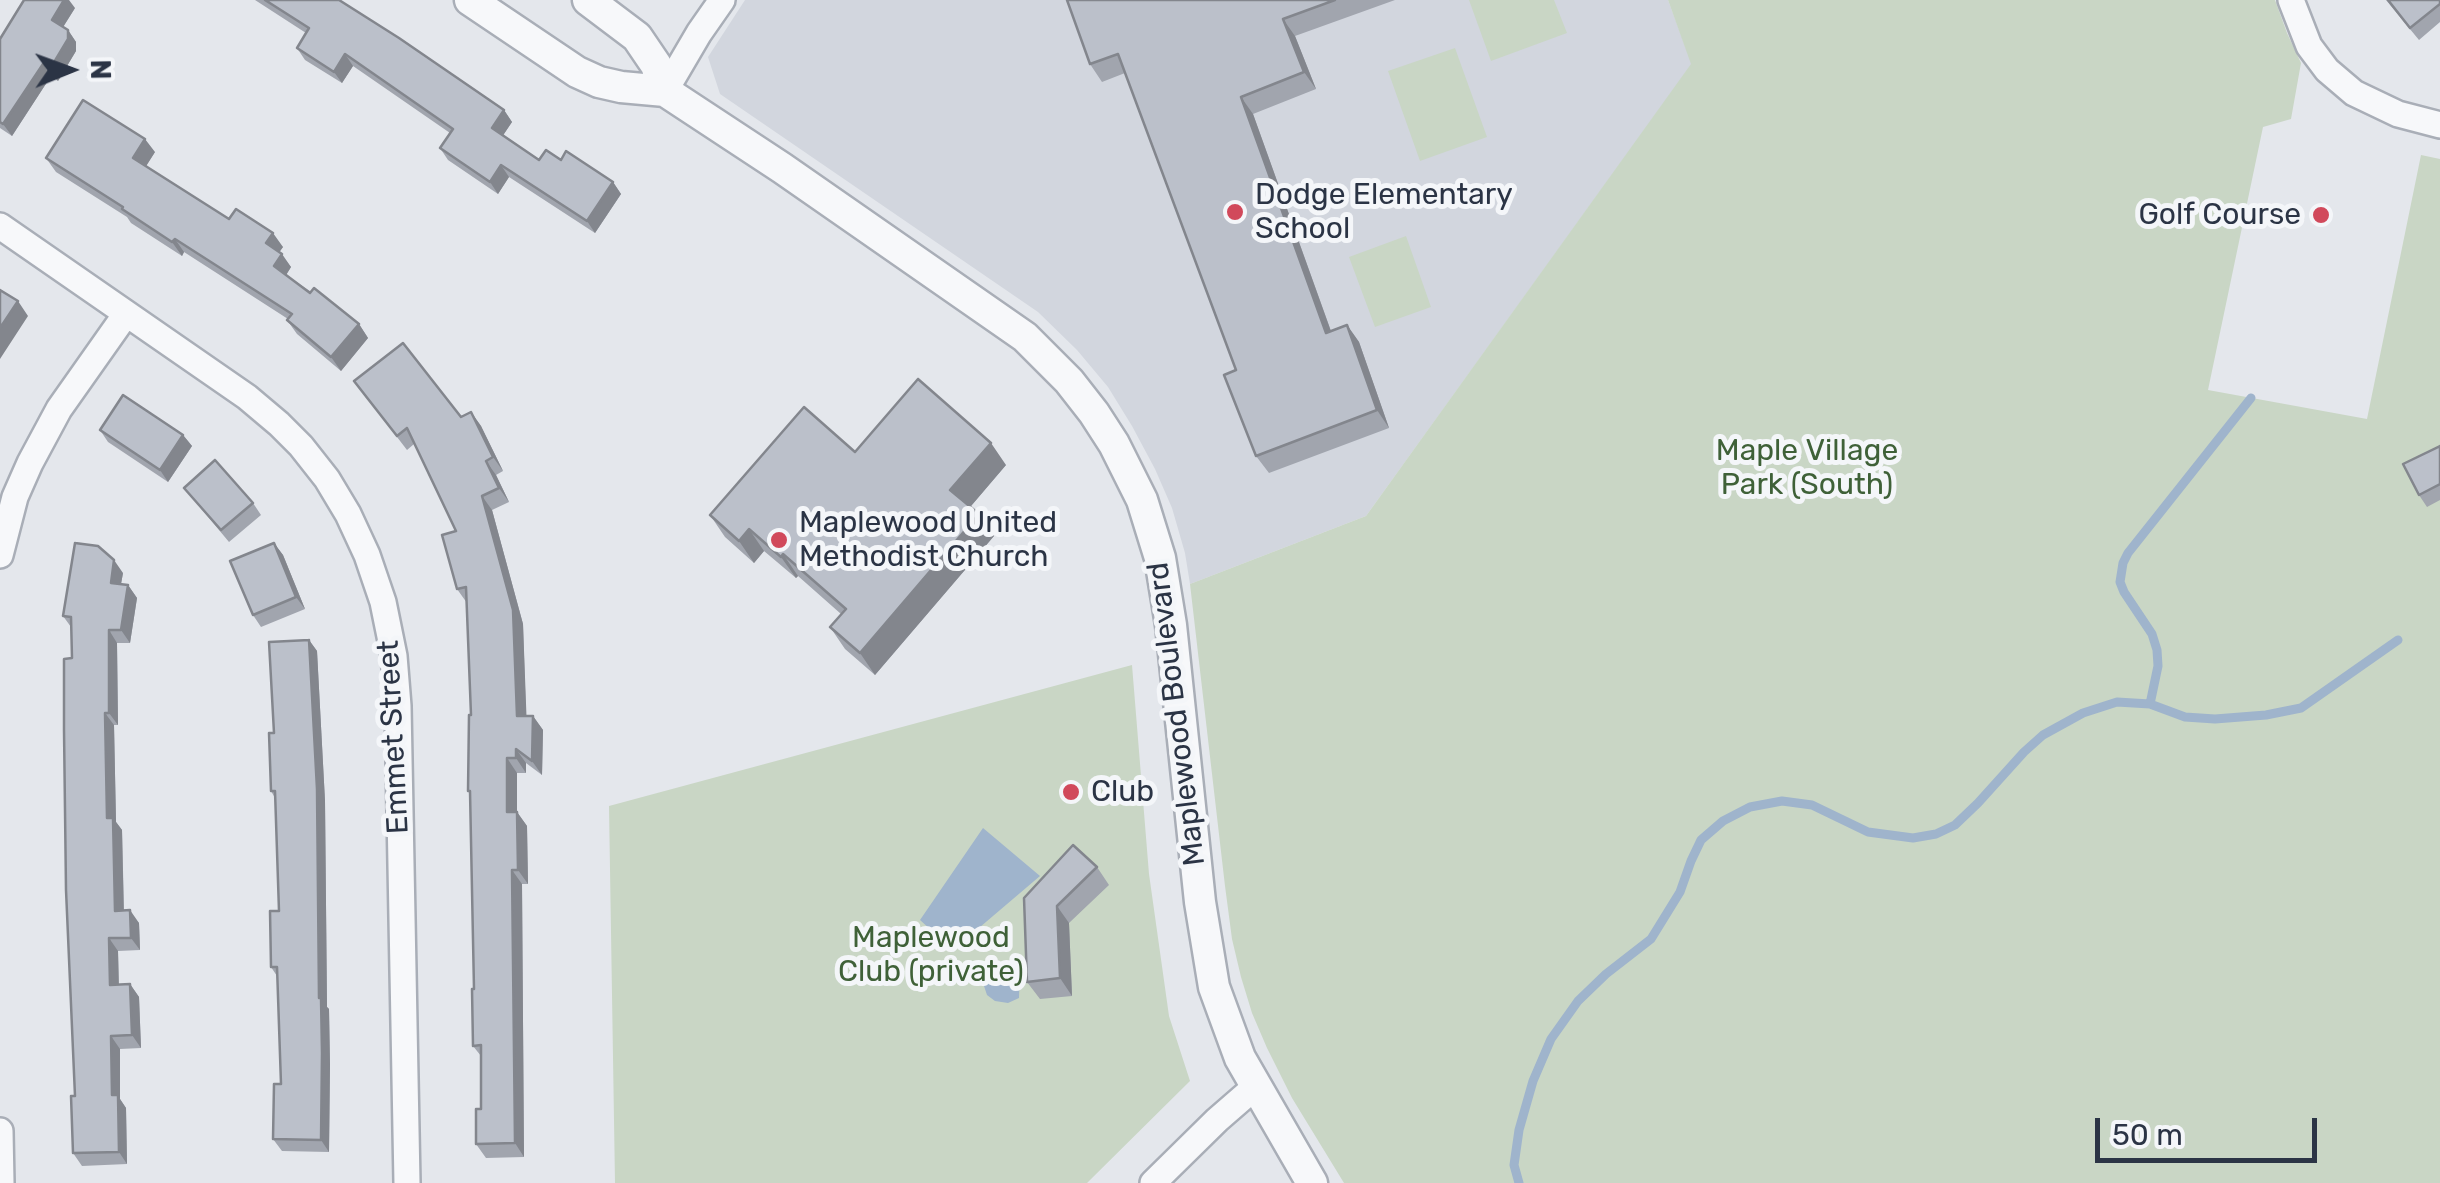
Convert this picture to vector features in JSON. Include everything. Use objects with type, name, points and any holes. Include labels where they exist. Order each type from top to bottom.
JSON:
[{"type":"street","name":"Maplewood Boulevard","points":[[470,0],[599,82],[665,91],[1024,337],[1094,413],[1142,500],[1160,558],[1211,975],[1231,1038],[1312,1183]]},
{"type":"street","points":[[588,0],[637,37],[656,65],[665,91]]},
{"type":"street","points":[[665,91],[722,0]]},
{"type":"street","points":[[2291,0],[2309,46],[2327,70],[2354,93],[2398,114],[2440,125]]},
{"type":"street","name":"Emmet Street","points":[[0,226],[280,424],[327,479],[367,555],[383,602],[394,656],[398,706],[406,1183]]},
{"type":"street","points":[[0,555],[30,463],[59,410],[126,314]]},
{"type":"street","points":[[1154,1183],[1255,1087]]},
{"type":"street","points":[[0,1132],[1,1183]]},
{"type":"shaded area","points":[[745,0],[1668,0],[1692,64],[1366,516],[1190,584],[1172,508],[1155,469],[1108,387],[1077,350],[1038,312],[720,94],[708,57]]},
{"type":"green space","points":[[1469,0],[1554,0],[1567,33],[1491,61]]},
{"type":"green space","name":"Maple Village Park (South)","points":[[1668,0],[2275,0],[2301,63],[2291,119],[2263,127],[2208,390],[2367,419],[2421,155],[2440,159],[2440,1183],[1344,1183],[1292,1098],[1267,1048],[1241,977],[1225,886],[1190,584],[1366,516],[1691,64]]},
{"type":"green space","points":[[1455,48],[1487,137],[1420,161],[1388,71]]},
{"type":"green space","points":[[1406,236],[1431,307],[1375,327],[1349,257]]},
{"type":"green space","name":"Maplewood Club (private)","points":[[1132,665],[1149,874],[1169,1016],[1190,1081],[1087,1183],[615,1183],[609,806]]},
{"type":"water","points":[[983,828],[1040,876],[953,950],[920,920]]},
{"type":"water","points":[[1009,963],[1020,968],[1019,998],[1008,1003],[995,1001],[987,995],[983,983],[988,971]]},
{"type":"building","points":[[24,0],[64,0],[52,20],[68,30],[68,39],[50,69],[43,64],[3,124],[0,39]]},
{"type":"building","points":[[265,0],[339,0],[504,110],[492,128],[539,160],[546,150],[561,160],[566,151],[613,182],[587,221],[501,165],[490,182],[440,148],[453,129],[345,54],[334,72],[297,48],[309,28]]},
{"type":"building","name":"Dodge Elementary School","points":[[1067,0],[1335,0],[1283,19],[1304,72],[1241,97],[1326,333],[1347,325],[1377,410],[1256,456],[1224,375],[1236,370],[1118,54],[1090,64]]},
{"type":"building","points":[[2388,0],[2440,0],[2440,4],[2410,28]]},
{"type":"building","points":[[83,100],[145,139],[133,158],[229,219],[236,209],[273,233],[266,243],[282,254],[274,266],[310,293],[314,288],[359,324],[331,357],[287,320],[292,314],[175,239],[172,242],[46,158]]},
{"type":"building","points":[[0,290],[18,301],[0,328]]},
{"type":"building","points":[[403,343],[461,417],[471,412],[493,457],[486,461],[499,488],[482,496],[513,610],[517,716],[533,716],[532,761],[516,749],[516,758],[507,758],[507,812],[517,812],[518,870],[512,870],[515,1143],[476,1144],[476,1109],[481,1109],[481,1045],[473,1046],[468,791],[471,715],[466,587],[457,589],[442,535],[456,531],[407,428],[397,436],[354,381]]},
{"type":"building","name":"Maplewood United Methodist Church","points":[[918,379],[991,443],[950,490],[979,514],[860,653],[830,627],[846,609],[749,529],[739,541],[710,515],[804,407],[855,452]]},
{"type":"building","points":[[123,395],[183,435],[160,470],[100,430]]},
{"type":"building","points":[[2440,446],[2440,484],[2419,495],[2403,464]]},
{"type":"building","points":[[215,460],[253,503],[221,530],[184,488]]},
{"type":"building","points":[[75,543],[98,546],[114,560],[111,583],[128,585],[121,630],[109,630],[109,713],[105,713],[107,818],[113,818],[115,911],[130,910],[131,938],[109,938],[110,985],[130,984],[132,1035],[111,1036],[112,1095],[118,1095],[119,1152],[73,1153],[71,1096],[75,1096],[64,730],[64,659],[72,658],[71,617],[63,616]]},
{"type":"building","points":[[274,543],[296,597],[253,615],[230,561]]},
{"type":"building","points":[[309,640],[317,789],[321,1140],[273,1139],[274,1084],[281,1084],[277,967],[271,967],[270,911],[279,911],[275,791],[271,791],[269,733],[274,733],[269,642]]},
{"type":"building","points":[[1073,845],[1097,867],[1057,906],[1060,978],[1027,982],[1024,898]]},
{"type":"waterway","points":[[2150,704],[2158,666],[2157,650],[2152,634],[2120,582],[2123,563],[2251,398]]},
{"type":"waterway","points":[[1519,1183],[1514,1165],[1519,1130],[1533,1081],[1551,1039],[1578,1001],[1651,939],[1680,892],[1701,840],[1723,821],[1750,807],[1782,801],[1812,805],[1868,832],[1913,838],[1936,834],[1955,825],[2043,735],[2083,713],[2117,702],[2150,704],[2185,717],[2215,719],[2301,708],[2398,640]]},
{"type":"place","name":"Dodge Elementary School","points":[[1235,212]]},
{"type":"place","name":"Golf Course","points":[[2321,215]]},
{"type":"place","name":"Maplewood United Methodist Church","points":[[779,540]]},
{"type":"place","name":"Club","points":[[1071,792]]}]
